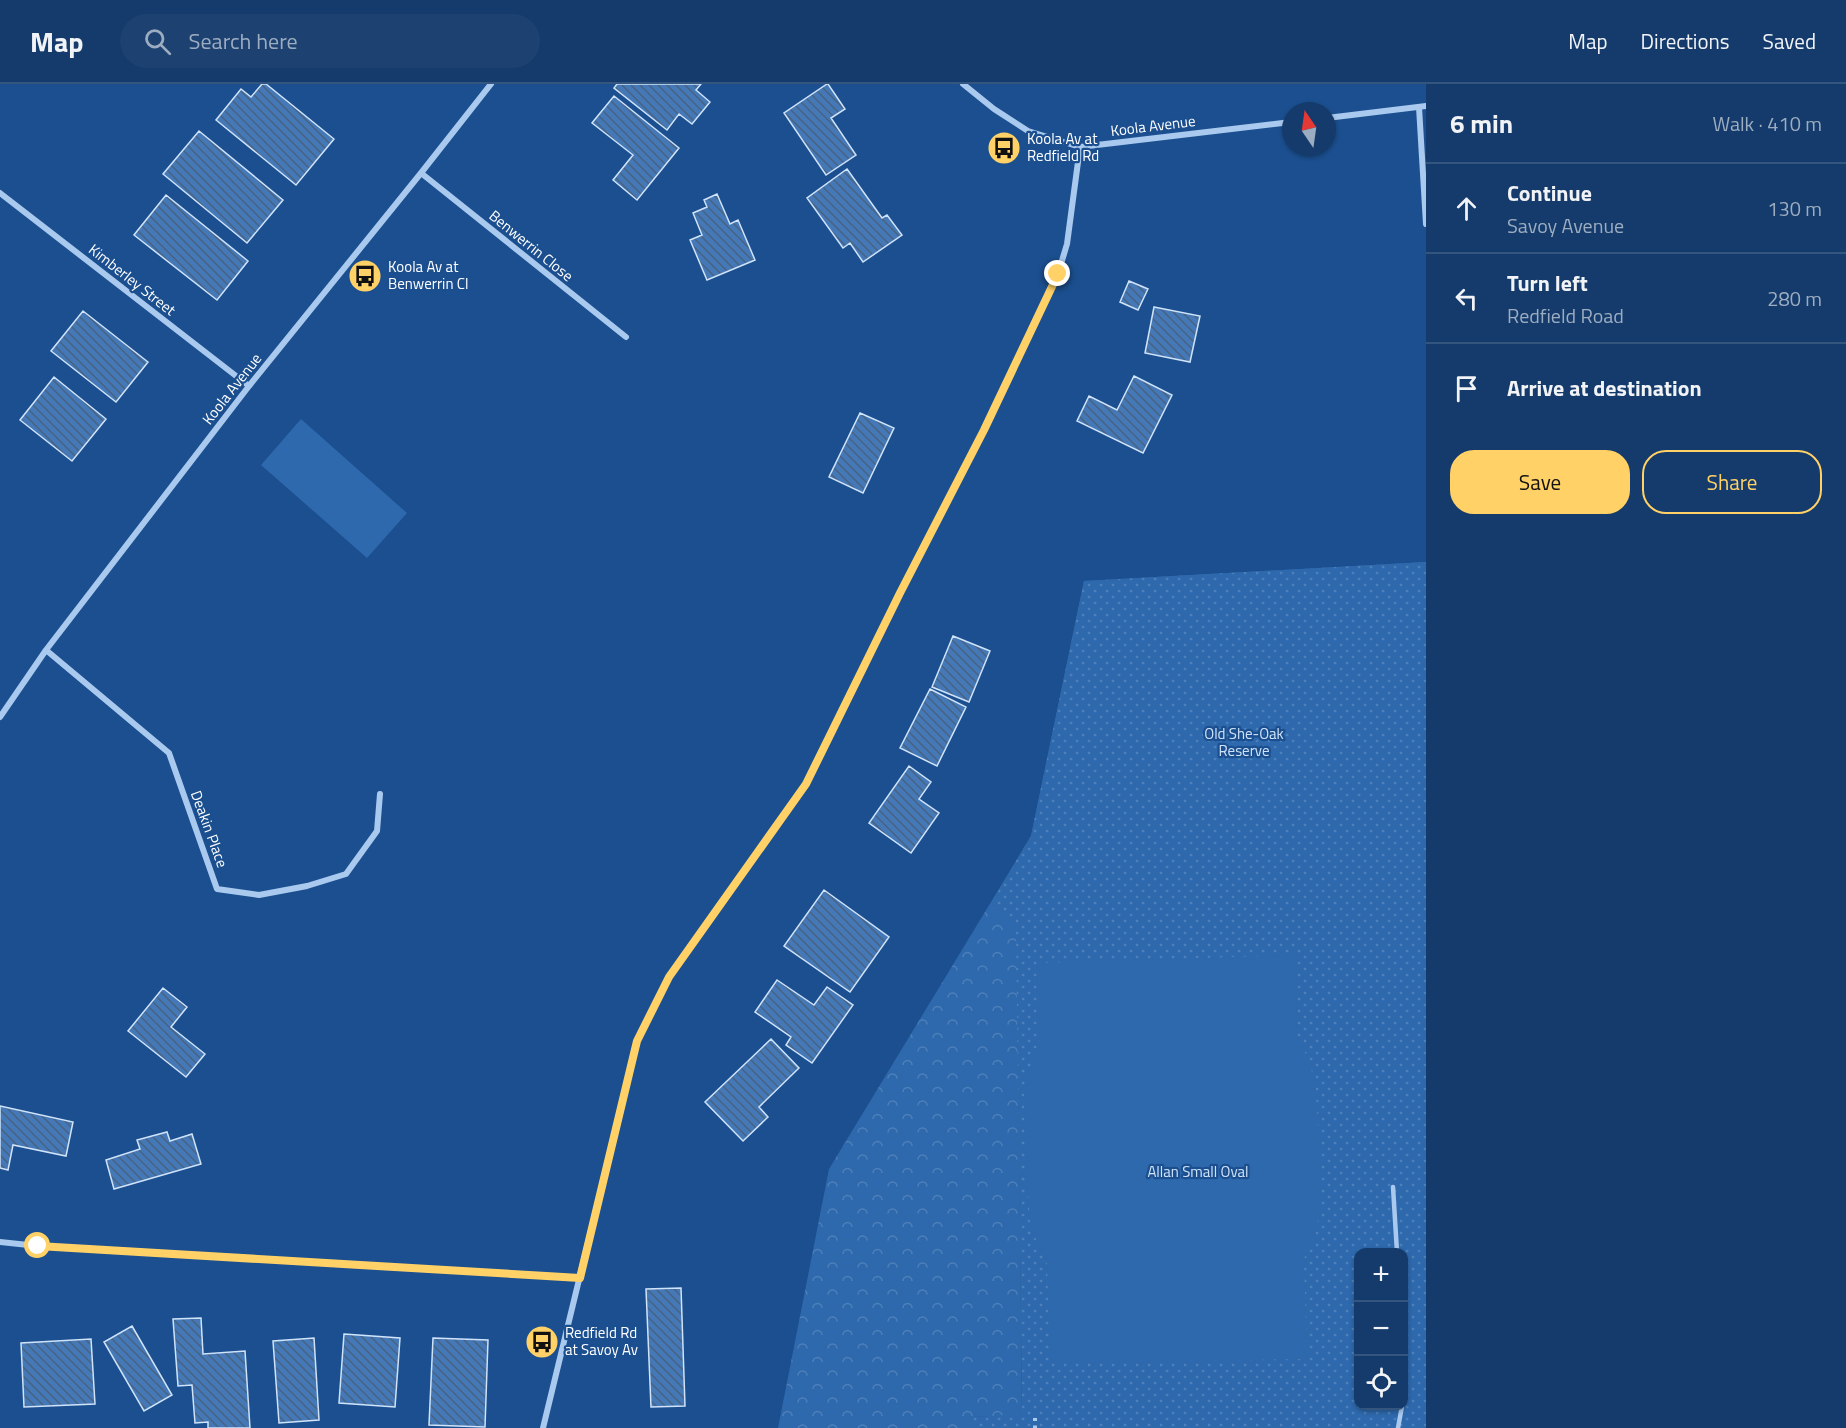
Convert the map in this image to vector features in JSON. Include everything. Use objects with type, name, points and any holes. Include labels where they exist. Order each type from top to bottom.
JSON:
[{"type":"street","name":"Koola Avenue","points":[[0,717],[45,650],[249,386],[491,84]]},
{"type":"street","name":"Koola Avenue","points":[[963,84],[994,109],[1028,131],[1080,147],[1282,123]]},
{"type":"street","points":[[1336,117],[1423,107],[1426,224]]},
{"type":"street","points":[[543,1428],[637,1041],[669,977],[806,784],[900,593],[984,430],[1058,274],[1067,244],[1080,147]]},
{"type":"street","name":"Benwerrin Close","points":[[421,173],[626,337]]},
{"type":"street","name":"Kimberley Street","points":[[0,193],[249,386]]},
{"type":"street","name":"Deakin Place","points":[[45,650],[169,753],[217,889],[259,895],[307,886],[346,874],[376,831],[380,794]]},
{"type":"street","points":[[0,1242],[580,1278]]},
{"type":"lane","points":[[1393,1187],[1397,1248]]},
{"type":"lane","points":[[1398,1428],[1401,1410]]},
{"type":"path","points":[[1035,1418],[1035,1428]]},
{"type":"green space","points":[[301,419],[407,513],[367,558],[261,465]]},
{"type":"green space","points":[[1426,562],[1017,927],[1022,1415],[973,1417],[973,1428],[778,1428],[829,1169],[1031,836],[1084,581]]},
{"type":"green space","name":"Old She-Oak Reserve","points":[[1426,562],[1426,1428],[973,1428],[973,1417],[1022,1414],[1016,927],[990,905],[1031,836],[1084,581]]},
{"type":"green space","name":"Allan Small Oval","points":[[1295,955],[1297,1035],[1315,1082],[1319,1141],[1320,1211],[1315,1234],[1304,1259],[1307,1359],[1050,1363],[1047,1264],[1030,1222],[1025,1150],[1024,1091],[1040,1042],[1037,963]]},
{"type":"building","points":[[262,84],[266,84],[334,139],[296,185],[216,120],[241,89],[251,97]]},
{"type":"building","points":[[617,84],[701,84],[696,90],[710,102],[692,124],[679,114],[667,130],[614,88]]},
{"type":"building","points":[[827,84],[845,109],[831,118],[856,155],[826,175],[784,113]]},
{"type":"building","points":[[614,96],[679,148],[637,200],[613,180],[633,155],[592,123]]},
{"type":"building","points":[[199,131],[283,200],[247,243],[163,174]]},
{"type":"building","points":[[847,169],[882,218],[887,215],[902,235],[863,262],[850,243],[843,248],[807,198]]},
{"type":"building","points":[[717,194],[730,224],[738,220],[755,260],[707,280],[690,240],[702,235],[693,213],[707,207],[704,200]]},
{"type":"building","points":[[166,195],[248,261],[217,300],[134,235]]},
{"type":"building","points":[[1129,281],[1148,289],[1138,310],[1120,302]]},
{"type":"building","points":[[1154,307],[1200,316],[1190,362],[1145,353]]},
{"type":"building","points":[[83,311],[148,362],[116,402],[51,351]]},
{"type":"building","points":[[1134,376],[1172,395],[1143,453],[1077,421],[1089,396],[1117,410]]},
{"type":"building","points":[[54,377],[106,419],[72,461],[20,420]]},
{"type":"building","points":[[860,413],[894,428],[863,493],[829,477]]},
{"type":"building","points":[[953,636],[990,651],[969,702],[932,687]]},
{"type":"building","points":[[930,689],[966,707],[937,766],[900,748]]},
{"type":"building","points":[[909,766],[931,782],[919,799],[939,813],[911,853],[869,823]]},
{"type":"building","points":[[824,890],[889,937],[850,992],[784,946]]},
{"type":"building","points":[[777,980],[814,1005],[827,987],[853,1005],[812,1063],[786,1045],[791,1037],[755,1012]]},
{"type":"building","points":[[163,988],[187,1007],[171,1027],[205,1054],[186,1077],[128,1031]]},
{"type":"building","points":[[771,1039],[799,1068],[759,1107],[768,1117],[743,1141],[705,1102]]},
{"type":"building","points":[[0,1106],[73,1122],[66,1156],[13,1145],[8,1170],[0,1168]]},
{"type":"building","points":[[167,1132],[170,1141],[192,1134],[201,1164],[114,1189],[106,1160],[140,1149],[137,1140]]},
{"type":"building","points":[[681,1288],[685,1406],[651,1407],[646,1289]]},
{"type":"building","points":[[201,1318],[203,1354],[245,1351],[250,1428],[208,1428],[208,1422],[195,1423],[192,1385],[178,1386],[173,1319]]},
{"type":"building","points":[[132,1326],[172,1395],[144,1411],[104,1342]]},
{"type":"building","points":[[344,1334],[400,1338],[395,1407],[339,1403]]},
{"type":"building","points":[[314,1338],[319,1420],[279,1423],[273,1341]]},
{"type":"building","points":[[433,1338],[488,1340],[485,1427],[429,1425]]},
{"type":"building","points":[[91,1339],[95,1404],[24,1407],[21,1343]]},
{"type":"place","name":"Koola Av at Redfield Rd","points":[[1004,148]]},
{"type":"place","name":"Koola Av at Benwerrin Cl","points":[[365,276]]},
{"type":"place","name":"Redfield Rd at Savoy Av","points":[[542,1342]]},
{"type":"route","points":[[38,1246],[580,1278],[637,1041],[669,977],[806,784],[900,593],[984,430],[1058,274]]}]
